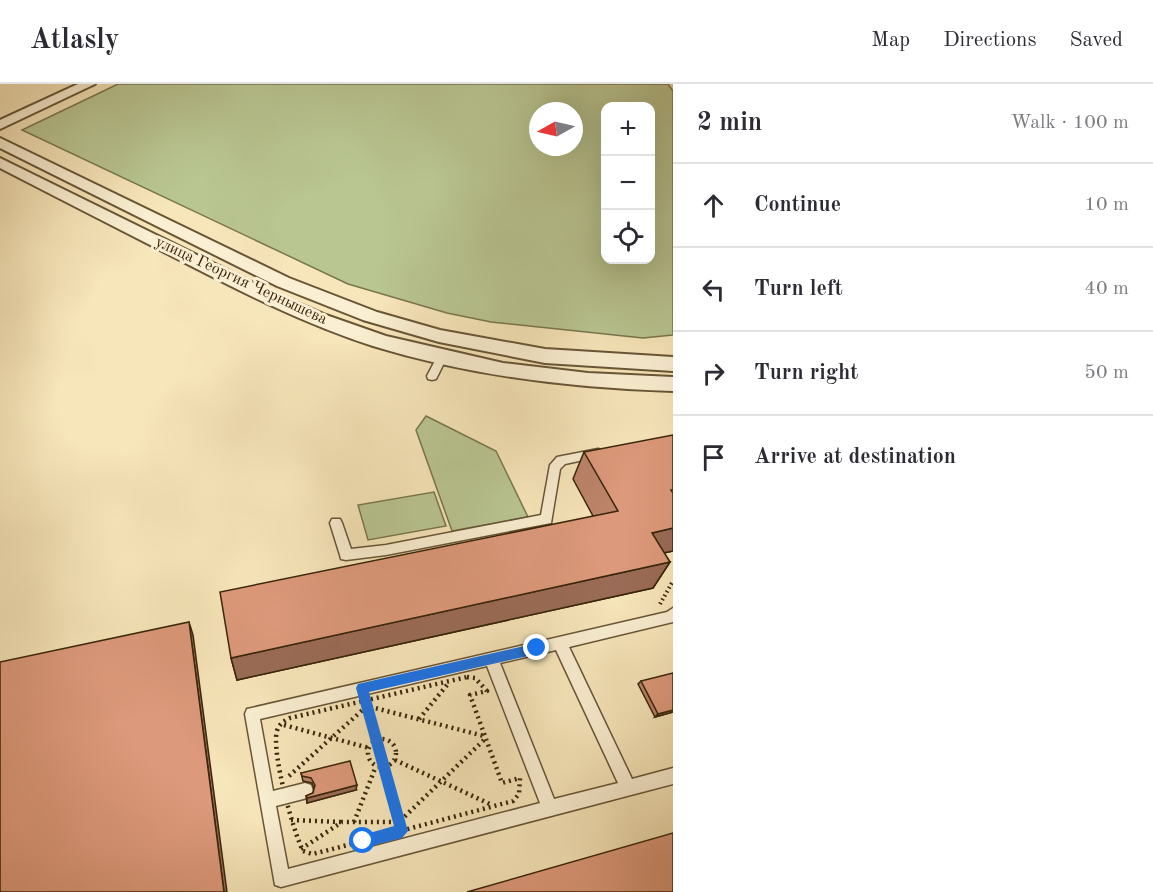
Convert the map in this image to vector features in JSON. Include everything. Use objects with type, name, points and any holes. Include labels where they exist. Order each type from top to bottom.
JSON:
[{"type":"street","points":[[0,118],[74,84]]},
{"type":"street","points":[[0,125],[89,84]]},
{"type":"street","name":"улица Георгия Чернышева","points":[[0,142],[283,282],[370,316],[439,336],[546,356],[673,364]]},
{"type":"street","name":"улица Георгия Чернышева","points":[[0,162],[281,303],[338,327],[442,357],[510,372],[571,379],[673,384]]},
{"type":"lane","points":[[432,376],[442,357]]},
{"type":"lane","points":[[336,523],[346,555],[387,550],[547,519],[554,468],[561,460],[606,451]]},
{"type":"lane","points":[[673,614],[671,617],[490,659],[365,698],[252,714],[280,879],[404,838],[550,808],[673,776]]},
{"type":"lane","points":[[560,643],[628,788]]},
{"type":"lane","points":[[490,659],[550,808]]},
{"type":"lane","points":[[267,800],[305,791]]},
{"type":"path","points":[[475,678],[487,691],[470,695],[502,783],[520,778],[519,794],[513,801],[404,838],[312,854],[301,849],[293,834],[275,740],[281,724],[290,718],[365,698],[475,678]]},
{"type":"path","points":[[419,719],[451,681]]},
{"type":"path","points":[[365,698],[419,719],[486,737]]},
{"type":"path","points":[[283,778],[286,778],[332,738],[365,698]]},
{"type":"path","points":[[365,698],[404,838]]},
{"type":"path","points":[[281,724],[369,748]]},
{"type":"path","points":[[291,820],[399,822],[486,737]]},
{"type":"path","points":[[386,739],[394,745],[395,760],[384,768],[376,766],[369,758],[369,748],[376,740],[386,739]]},
{"type":"path","points":[[395,760],[495,806]]},
{"type":"path","points":[[354,822],[376,766]]},
{"type":"path","points":[[301,849],[342,822]]},
{"type":"green space","points":[[118,84],[668,84],[673,91],[673,335],[643,338],[491,322],[447,313],[348,284],[22,130]]},
{"type":"green space","points":[[426,416],[496,451],[528,517],[452,531],[416,430]]},
{"type":"green space","points":[[434,492],[446,526],[368,540],[358,505]]},
{"type":"building","points":[[673,435],[673,490],[671,490],[673,493],[673,528],[652,533],[670,562],[231,658],[220,592],[618,511],[584,452]]},
{"type":"building","points":[[189,622],[224,892],[0,892],[0,662]]},
{"type":"building","points":[[673,673],[673,710],[658,714],[641,681]]},
{"type":"building","points":[[350,761],[357,785],[307,798],[306,796],[313,793],[315,785],[311,778],[302,776],[301,773]]},
{"type":"building","points":[[673,833],[673,892],[467,892]]},
{"type":"route","points":[[363,841],[402,831],[362,688],[537,648]]}]
